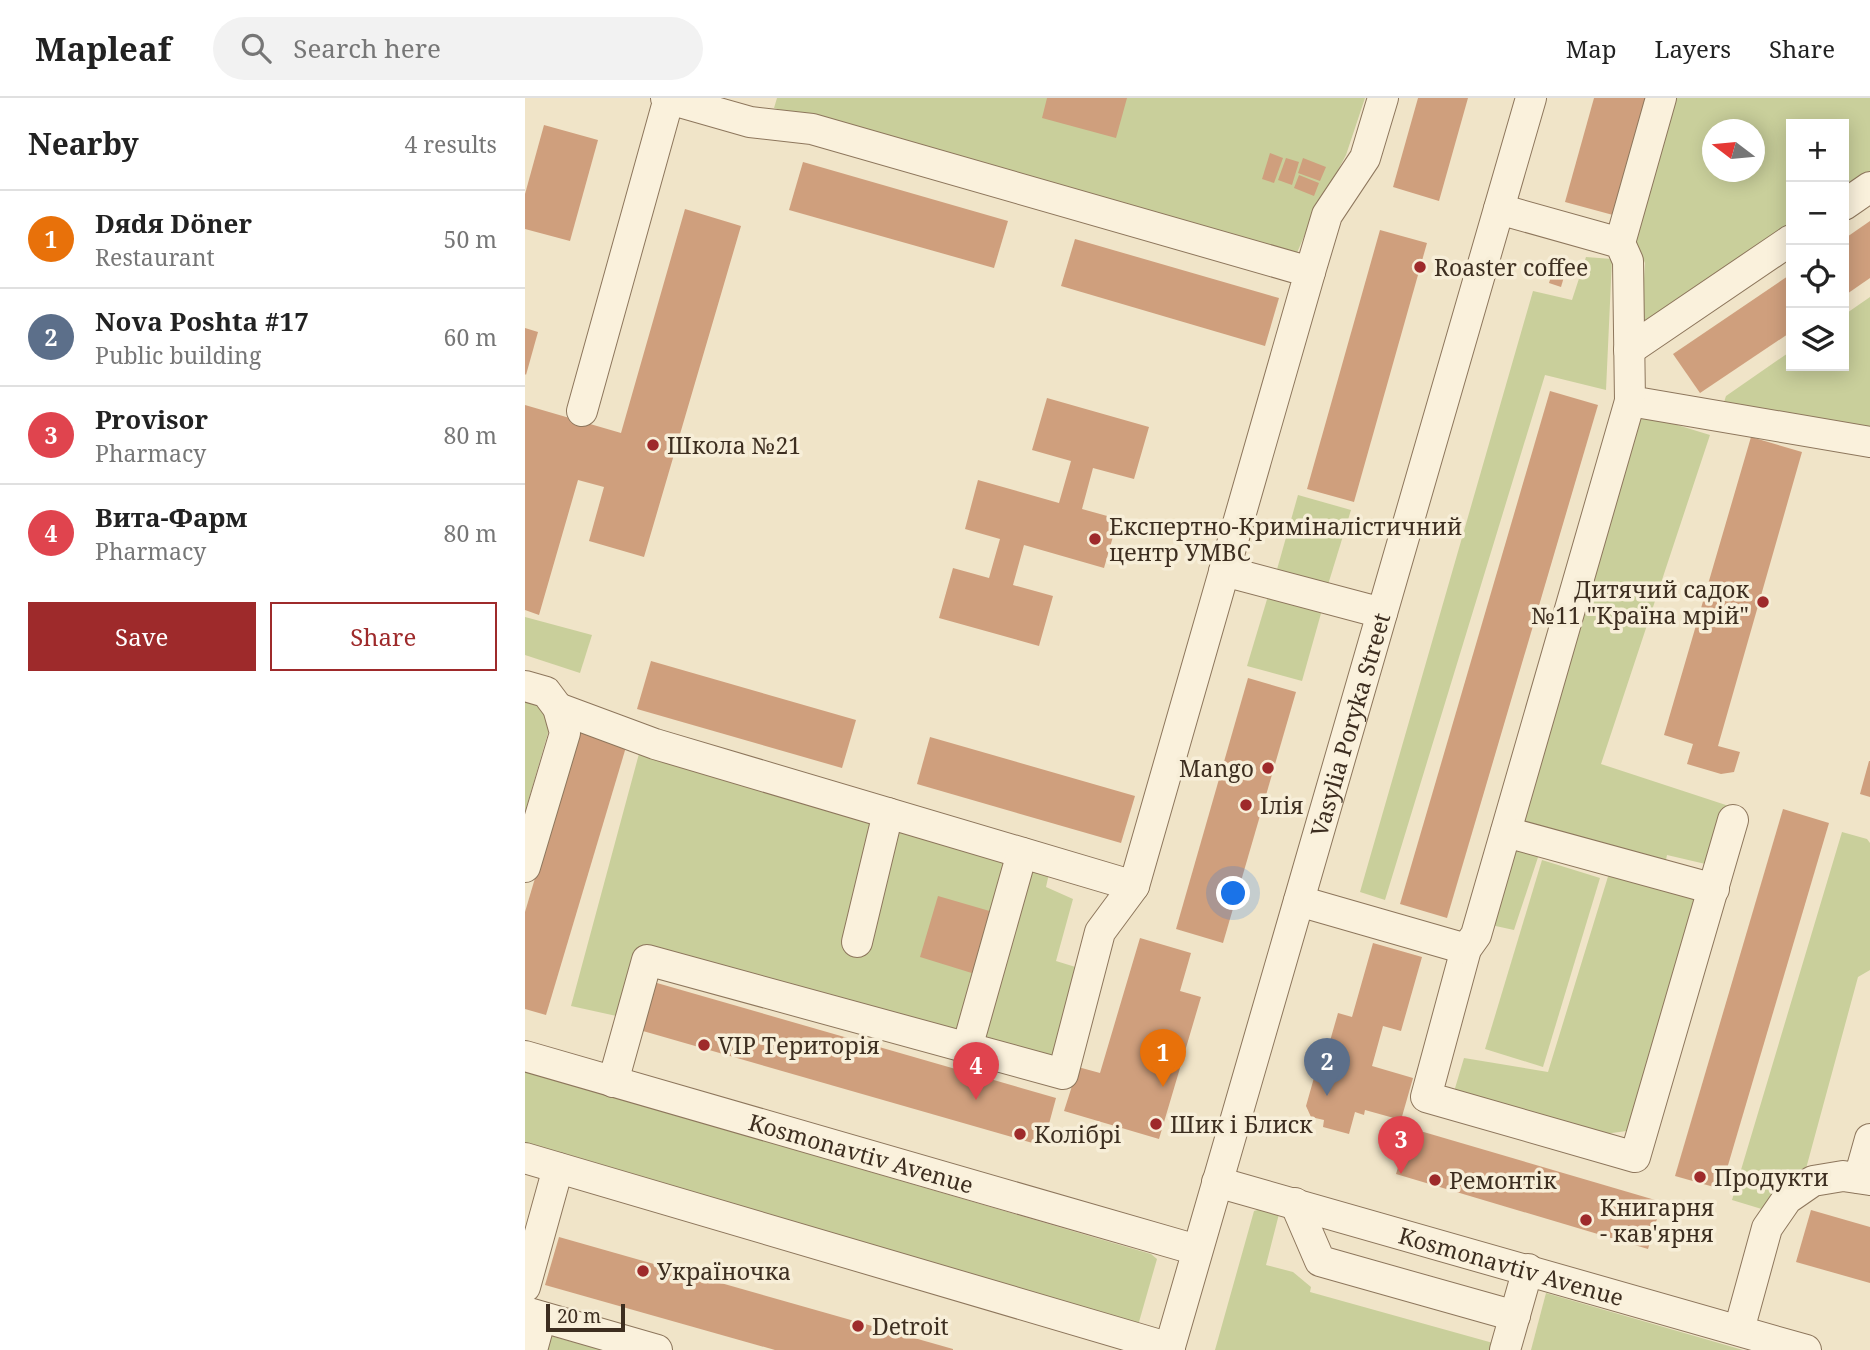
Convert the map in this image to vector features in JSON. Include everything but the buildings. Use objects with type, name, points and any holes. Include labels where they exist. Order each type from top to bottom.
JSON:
[{"type":"street","points":[[582,411],[668,98],[750,122],[811,129],[1310,272]]},
{"type":"street","points":[[613,1082],[647,960],[1063,1074],[1100,932],[1135,886],[1327,215],[1365,158],[1383,98]]},
{"type":"street","name":"Vasylia Poryka Street","points":[[1169,1349],[1531,98]]},
{"type":"street","points":[[1661,98],[1620,243],[1628,261],[1630,401],[1476,935],[1466,949],[1426,1097],[1635,1157],[1734,820]]},
{"type":"street","points":[[1849,202],[1870,187]]},
{"type":"street","points":[[1499,209],[1620,243]]},
{"type":"street","points":[[1629,350],[1786,243]]},
{"type":"street","points":[[1630,401],[1870,442]]},
{"type":"street","points":[[1224,571],[1382,613]]},
{"type":"street","points":[[525,687],[547,692],[558,708],[565,733],[525,867]]},
{"type":"street","points":[[558,708],[655,744],[1135,886]]},
{"type":"street","points":[[857,942],[888,813]]},
{"type":"street","points":[[1506,832],[1714,889]]},
{"type":"street","points":[[967,1048],[1022,853]]},
{"type":"street","points":[[1299,901],[1466,949]]},
{"type":"street","name":"Kosmonavtiv Avenue","points":[[525,1056],[1197,1250]]},
{"type":"street","points":[[1739,1330],[1767,1228],[1787,1199],[1813,1181],[1843,1176],[1864,1179],[1870,1139]]},
{"type":"street","points":[[525,1158],[1169,1349]]},
{"type":"street","points":[[525,1287],[558,1168]]},
{"type":"street","name":"Kosmonavtiv Avenue","points":[[1217,1182],[1807,1350]]},
{"type":"street","points":[[1295,1203],[1320,1261],[1515,1316]]},
{"type":"street","points":[[1505,1350],[1528,1269]]},
{"type":"street","points":[[533,1350],[533,1315],[657,1350]]},
{"type":"green space","points":[[777,98],[1365,98],[1346,155],[1296,255],[774,108]]},
{"type":"green space","points":[[1675,98],[1870,98],[1870,173],[1849,188],[1849,119],[1786,119],[1786,228],[1641,325],[1645,263],[1634,240]]},
{"type":"green space","points":[[1586,257],[1612,259],[1606,390],[1545,375],[1385,900],[1360,892],[1533,291],[1572,300]]},
{"type":"green space","points":[[1870,297],[1870,431],[1723,405],[1726,396],[1786,354],[1786,371],[1849,371],[1849,312]]},
{"type":"green space","points":[[1638,413],[1710,435],[1601,764],[1732,807],[1714,866],[1667,855],[1661,885],[1703,898],[1634,1130],[1590,1136],[1453,1095],[1464,1058],[1548,1072],[1614,857],[1545,836],[1514,930],[1491,925]]},
{"type":"green space","points":[[1298,495],[1351,510],[1327,588],[1276,573]]},
{"type":"green space","points":[[1268,596],[1322,610],[1302,681],[1247,666]]},
{"type":"green space","points":[[525,617],[592,635],[580,673],[525,655]]},
{"type":"green space","points":[[525,701],[540,705],[550,726],[525,812]]},
{"type":"green space","points":[[640,750],[1050,869],[1046,887],[1073,899],[1056,961],[1082,969],[1057,1068],[640,950],[621,1017],[571,1006]]},
{"type":"green space","points":[[1842,832],[1867,839],[1870,843],[1870,970],[1858,977],[1804,1176],[1765,1210],[1732,1200]]},
{"type":"green space","points":[[1542,860],[1600,878],[1543,1067],[1485,1049]]},
{"type":"green space","points":[[525,1071],[1151,1254],[1157,1259],[1139,1322],[1130,1323],[525,1146]]},
{"type":"green space","points":[[1261,1209],[1279,1214],[1266,1265],[1293,1272],[1311,1287],[1310,1292],[1493,1343],[1494,1350],[1215,1350],[1254,1211]]},
{"type":"green space","points":[[1546,1293],[1743,1350],[1531,1350]]},
{"type":"green space","points":[[525,1329],[602,1350],[525,1350]]},
{"type":"place","name":"Roaster coffee","points":[[1420,267]]},
{"type":"place","name":"Школа №21","points":[[653,445]]},
{"type":"place","name":"Експертно-Криміналістичний центр УМВС","points":[[1095,539]]},
{"type":"place","name":"Дитячий садок №11 \"Країна мрій\"","points":[[1763,602]]},
{"type":"place","name":"Mango","points":[[1268,768]]},
{"type":"place","name":"Ілія","points":[[1246,805]]},
{"type":"place","name":"VIP Територія","points":[[704,1045]]},
{"type":"place","name":"Dяdя Döner","points":[[1163,1087]]},
{"type":"place","name":"Nova Poshta #17","points":[[1327,1096]]},
{"type":"place","name":"Вита-Фарм","points":[[976,1100]]},
{"type":"place","name":"Шик і Блиск","points":[[1156,1124]]},
{"type":"place","name":"Колібрі","points":[[1020,1134]]},
{"type":"place","name":"Provisor","points":[[1401,1174]]},
{"type":"place","name":"Продукти","points":[[1700,1177]]},
{"type":"place","name":"Ремонтік","points":[[1435,1180]]},
{"type":"place","name":"Книгарня - кав'ярня","points":[[1586,1220]]},
{"type":"place","name":"Україночка","points":[[643,1271]]},
{"type":"place","name":"Detroit","points":[[858,1326]]}]
